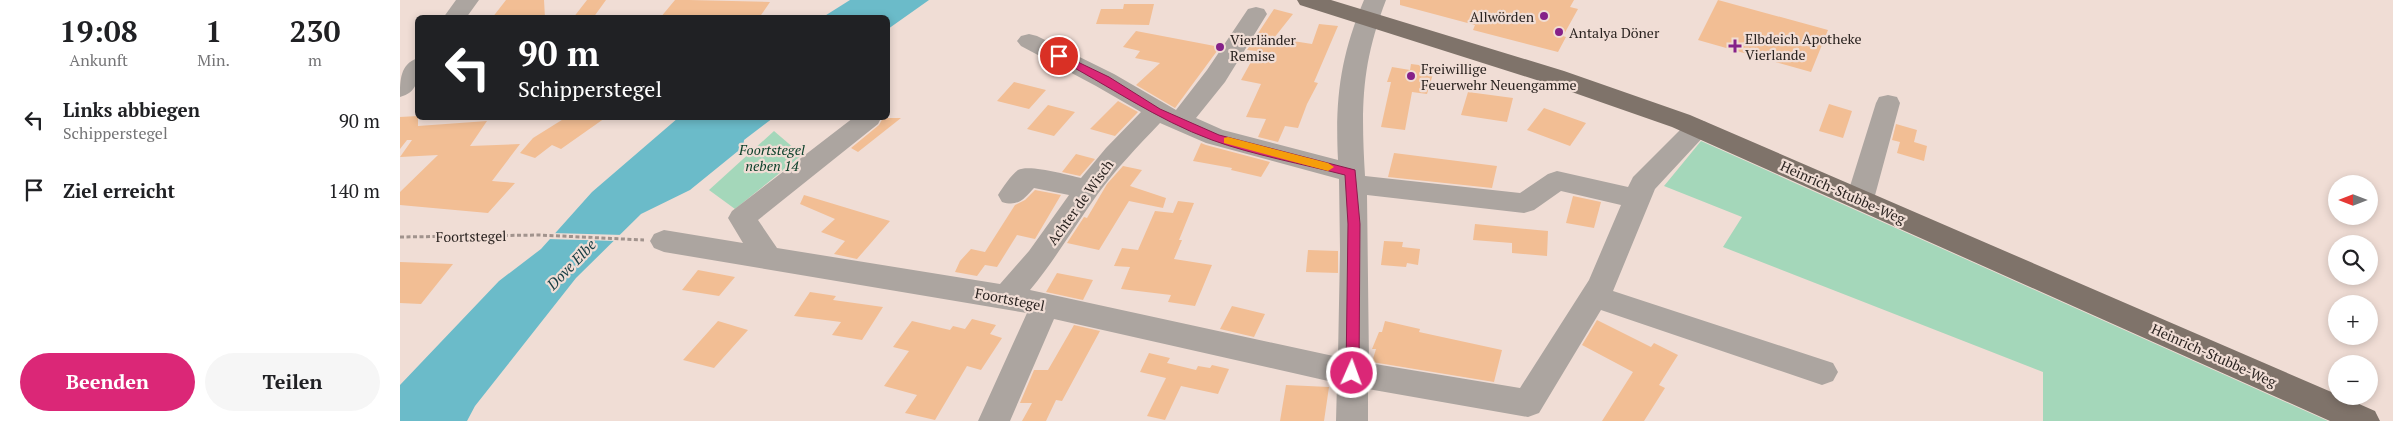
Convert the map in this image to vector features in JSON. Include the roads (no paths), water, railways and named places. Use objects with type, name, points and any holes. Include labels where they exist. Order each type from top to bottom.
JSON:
[{"type":"main road","name":"Heinrich-Stubbe-Weg","points":[[1308,0],[1371,9],[1697,128],[2364,421]]},
{"type":"street","points":[[456,15],[468,0]]},
{"type":"street","points":[[1352,421],[1355,287],[1349,91],[1354,61],[1371,9]]},
{"type":"street","name":"Achter de Wisch","points":[[1007,297],[1039,259],[1087,189],[1115,154],[1168,116],[1216,76],[1256,14]]},
{"type":"street","points":[[1028,40],[1105,80],[1168,116],[1215,138],[1351,178],[1524,204],[1557,181],[1638,199]]},
{"type":"street","points":[[400,88],[415,70]]},
{"type":"street","points":[[1860,199],[1888,103]]},
{"type":"street","points":[[767,257],[742,218],[866,120]]},
{"type":"street","points":[[1697,128],[1643,184],[1602,284],[1594,296],[1822,372]]},
{"type":"street","points":[[1012,195],[1028,177],[1087,189]]},
{"type":"street","name":"Foortstegel","points":[[664,241],[1007,297],[1352,373],[1528,403],[1594,296]]},
{"type":"street","points":[[994,421],[1045,305]]},
{"type":"water","points":[[850,0],[929,0],[890,28],[890,15],[826,15]]},
{"type":"water","name":"Dove Elbe","points":[[676,120],[770,120],[744,140],[743,147],[690,190],[641,214],[576,278],[475,406],[467,421],[400,421],[400,385],[499,281],[541,249],[592,192]]},
{"type":"place","name":"Allwörden","points":[[1544,16]]},
{"type":"place","name":"Antalya Döner","points":[[1559,32]]},
{"type":"place","name":"Elbdeich Apotheke Vierlande","points":[[1735,46]]},
{"type":"place","name":"Vierländer Remise","points":[[1220,47]]},
{"type":"place","name":"Freiwillige Feuerwehr Neuengamme","points":[[1411,76]]},
{"type":"park label","name":"Foortstegel neben 14","points":[[772,158]]}]
